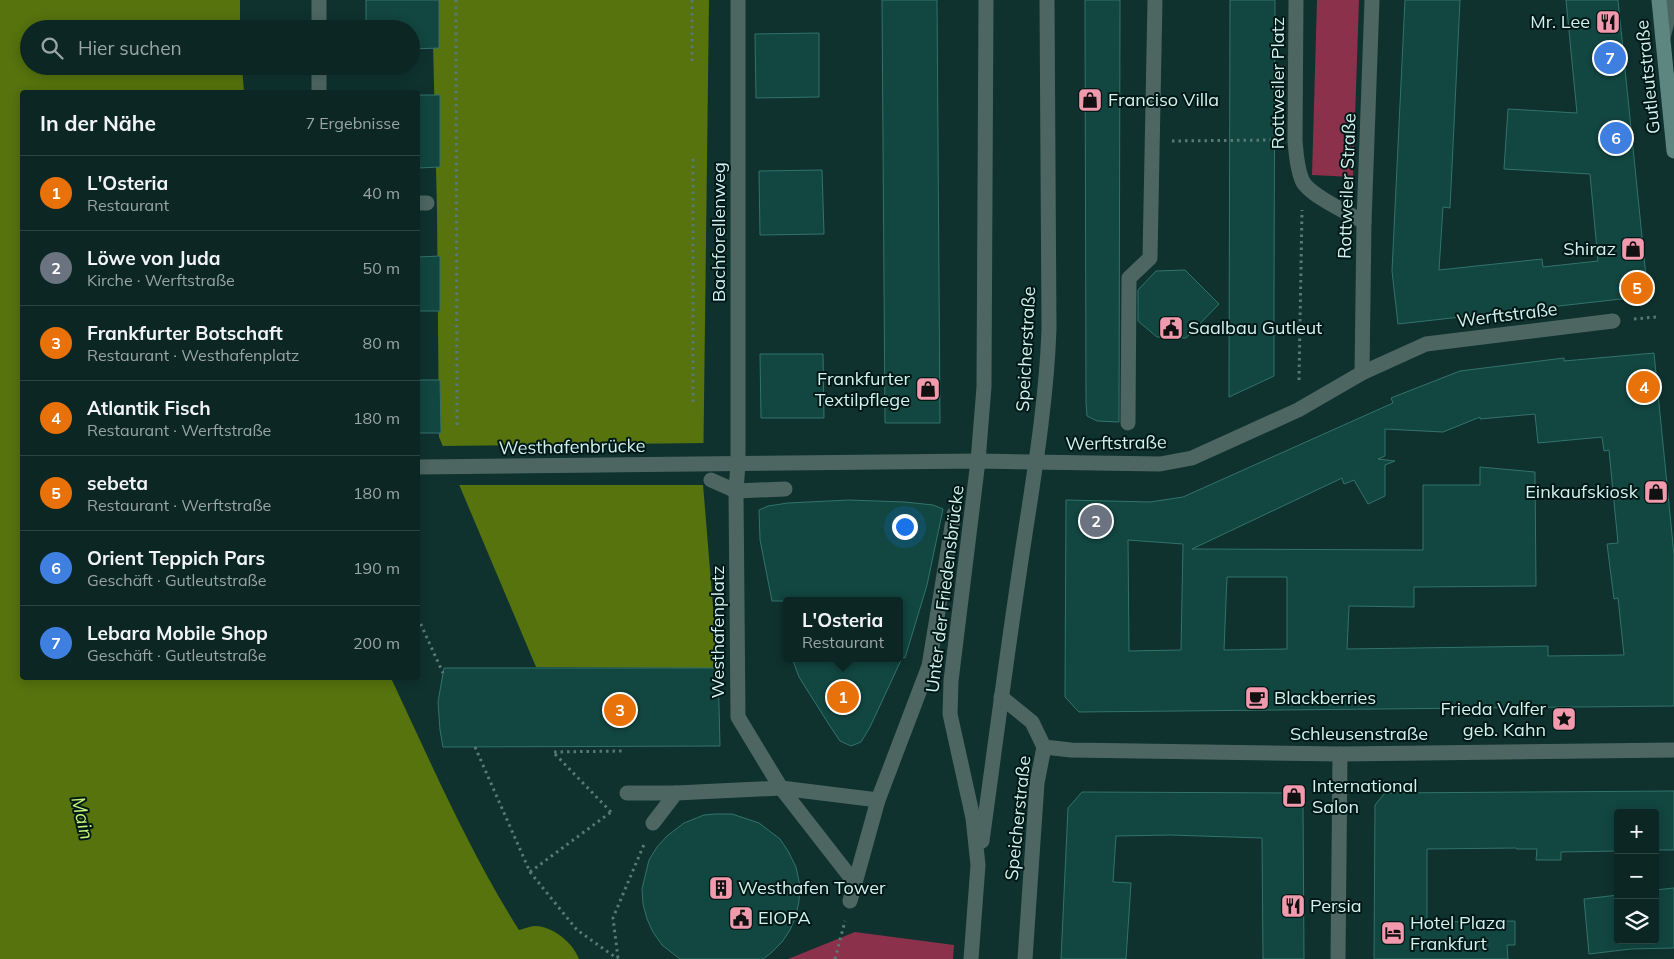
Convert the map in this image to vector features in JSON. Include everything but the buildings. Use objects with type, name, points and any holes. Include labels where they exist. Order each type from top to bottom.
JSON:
[{"type":"main road","name":"Gutleutstraße","points":[[1659,0],[1674,150]]},
{"type":"street","points":[[319,0],[319,20]]},
{"type":"street","name":"Bachforellenweg","points":[[738,0],[738,464]]},
{"type":"street","points":[[978,461],[984,387],[986,0]]},
{"type":"street","name":"Speicherstraße","points":[[978,865],[1001,697],[1037,462],[1047,377],[1047,0]]},
{"type":"street","points":[[1128,423],[1128,278],[1150,258],[1155,0]]},
{"type":"street","name":"Rottweiler Platz","points":[[1296,0],[1295,140],[1297,162],[1303,182],[1329,204],[1364,222]]},
{"type":"street","name":"Rottweiler Straße","points":[[1362,373],[1364,222],[1372,0]]},
{"type":"street","points":[[1663,38],[1673,0]]},
{"type":"street","points":[[319,75],[319,90]]},
{"type":"street","name":"Werftstraße","points":[[712,464],[978,461],[1160,464],[1192,458],[1298,410],[1362,373],[1426,344],[1614,321]]},
{"type":"street","name":"Unter der Friedensbrücke","points":[[971,959],[978,865],[973,818],[950,714],[951,681],[978,461]]},
{"type":"street","name":"Westhafenbrücke","points":[[420,467],[712,464]]},
{"type":"street","name":"Westhafenplatz","points":[[738,464],[736,491],[738,717],[781,788],[855,883]]},
{"type":"street","points":[[711,480],[736,491],[785,489]]},
{"type":"street","name":"Unter der Friedensbrücke","points":[[850,901],[878,800],[929,666],[954,514]]},
{"type":"street","name":"Speicherstraße","points":[[1001,697],[1032,722],[1044,747],[1037,783],[1025,959]]},
{"type":"street","name":"Schleusenstraße","points":[[1044,747],[1071,750],[1340,754],[1674,750]]},
{"type":"street","points":[[1338,959],[1340,754]]},
{"type":"street","points":[[627,792],[781,788],[878,800]]},
{"type":"street","points":[[653,823],[676,792]]},
{"type":"path","points":[[456,0],[457,428]]},
{"type":"path","points":[[692,0],[692,62]]},
{"type":"path","points":[[1152,141],[1280,140]]},
{"type":"path","points":[[692,159],[693,406]]},
{"type":"path","points":[[1299,380],[1302,207]]},
{"type":"path","points":[[420,622],[443,673]]},
{"type":"path","points":[[475,747],[530,872],[577,930],[618,958]]},
{"type":"path","points":[[530,872],[612,811],[553,752],[623,751]]},
{"type":"path","points":[[618,958],[613,918],[646,838]]},
{"type":"path","points":[[834,959],[850,901]]},
{"type":"shaded area","points":[[1317,0],[1359,0],[1353,177],[1312,175]]},
{"type":"shaded area","points":[[855,932],[954,945],[953,959],[788,959]]},
{"type":"water","name":"Main","points":[[0,0],[240,0],[240,20],[20,20],[20,75],[243,75],[244,90],[20,90],[20,680],[392,680],[467,838],[519,930],[531,926],[549,929],[561,936],[572,947],[579,959],[0,959]]},
{"type":"water","points":[[432,0],[709,0],[703,484],[718,668],[536,667],[439,437],[437,211]]},
{"type":"pier","points":[[706,443],[706,485],[457,485],[440,446]]},
{"type":"place","name":"Mr. Lee","points":[[1608,22]]},
{"type":"place","name":"Lebara Mobile Shop","points":[[1610,58]]},
{"type":"place","name":"Franciso Villa","points":[[1090,100]]},
{"type":"place","name":"Orient Teppich Pars","points":[[1616,138]]},
{"type":"place","name":"Shiraz","points":[[1633,249]]},
{"type":"place","name":"sebeta","points":[[1637,288]]},
{"type":"place","name":"Saalbau Gutleut","points":[[1171,328]]},
{"type":"place","name":"Atlantik Fisch","points":[[1644,387]]},
{"type":"place","name":"Frankfurter Textilpflege","points":[[928,389]]},
{"type":"place","name":"Einkaufskiosk","points":[[1656,492]]},
{"type":"place","name":"Löwe von Juda","points":[[1096,521]]},
{"type":"place","name":"L'Osteria","points":[[843,697]]},
{"type":"place","name":"Blackberries","points":[[1257,698]]},
{"type":"place","name":"Frankfurter Botschaft","points":[[620,710]]},
{"type":"place","name":"Frieda Valfer geb. Kahn","points":[[1564,719]]},
{"type":"place","name":"International Salon","points":[[1294,796]]},
{"type":"place","name":"Westhafen Tower","points":[[721,888]]},
{"type":"place","name":"Persia","points":[[1293,906]]},
{"type":"place","name":"EIOPA","points":[[741,918]]},
{"type":"place","name":"Hotel Plaza Frankfurt","points":[[1393,933]]}]
